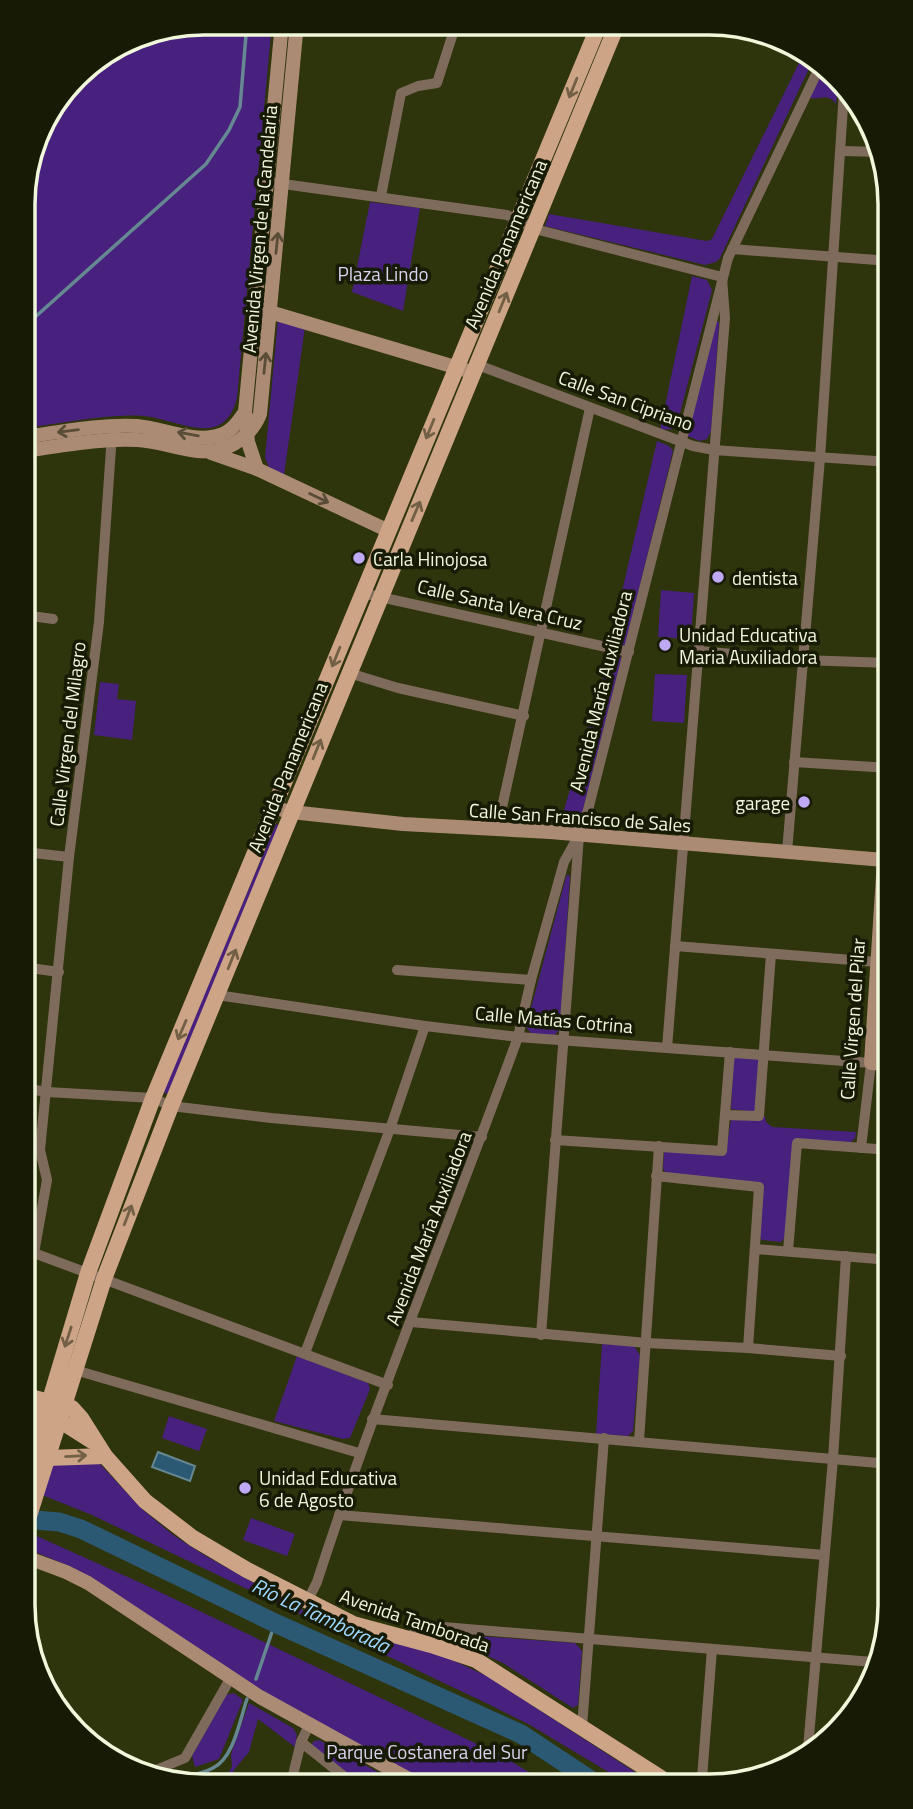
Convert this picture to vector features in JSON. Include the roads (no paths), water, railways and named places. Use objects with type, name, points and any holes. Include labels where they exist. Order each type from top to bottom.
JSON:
[{"type":"main road","name":"Avenida Virgen de la Candelaria","points":[[257,469],[247,434],[245,412],[281,35]]},
{"type":"main road","name":"Avenida Virgen de la Candelaria","points":[[247,434],[257,424],[260,414],[296,35]]},
{"type":"main road","name":"Avenida Panamericana","points":[[53,1410],[88,1273],[153,1098],[595,35]]},
{"type":"main road","name":"Avenida Panamericana","points":[[35,1447],[75,1370],[104,1279],[171,1106],[613,35]]},
{"type":"main road","name":"Calle San Cipriano","points":[[254,309],[270,311],[456,366],[475,369]]},
{"type":"main road","points":[[35,449],[151,428],[209,438],[224,434],[235,426],[245,412]]},
{"type":"main road","points":[[35,436],[112,433],[206,452],[257,469],[389,531]]},
{"type":"main road","points":[[206,452],[223,449],[247,434]]},
{"type":"main road","name":"Calle San Francisco de Sales","points":[[275,808],[403,824],[579,835],[878,860]]},
{"type":"main road","name":"Calle Virgen del Pilar","points":[[871,1063],[878,1005]]},
{"type":"main road","name":"Calle Matías Cotrina","points":[[871,1063],[878,1063]]},
{"type":"main road","name":"Avenida Tamborada","points":[[35,1401],[53,1410],[101,1450],[145,1501],[166,1519],[247,1570],[353,1624],[477,1660],[655,1774]]},
{"type":"main road","name":"Avenida Tamborada","points":[[35,1409],[53,1410]]},
{"type":"main road","points":[[35,1449],[101,1450]]},
{"type":"main road","points":[[35,1560],[88,1583],[230,1679],[400,1774]]},
{"type":"street","points":[[381,196],[401,93],[418,86],[437,83],[452,35]]},
{"type":"street","name":"Avenida María Auxiliadora","points":[[307,1602],[317,1582],[359,1453],[388,1385],[517,1037],[564,862],[579,835],[588,810],[722,277],[732,249],[816,73]]},
{"type":"street","points":[[787,852],[820,458],[843,102]]},
{"type":"street","points":[[841,151],[870,152]]},
{"type":"street","points":[[268,182],[506,215],[535,229],[722,277],[725,318],[667,1048]]},
{"type":"street","points":[[732,249],[878,260]]},
{"type":"street","name":"Calle San Cipriano","points":[[475,369],[680,442],[714,450],[878,461]]},
{"type":"street","points":[[497,830],[590,408]]},
{"type":"street","name":"Calle Virgen del Milagro","points":[[35,1247],[47,1180],[40,1150],[69,856],[99,622],[112,433]]},
{"type":"street","name":"Calle Santa Vera Cruz","points":[[362,593],[629,652]]},
{"type":"street","points":[[35,617],[53,619]]},
{"type":"street","points":[[698,651],[802,660],[878,663]]},
{"type":"street","points":[[349,673],[398,688],[524,716]]},
{"type":"street","name":"Calle Virgen del Pilar","points":[[794,762],[878,766]]},
{"type":"street","points":[[541,1335],[579,835]]},
{"type":"street","points":[[35,853],[69,856]]},
{"type":"street","points":[[675,946],[878,963]]},
{"type":"street","points":[[725,1115],[759,1116],[771,954]]},
{"type":"street","points":[[35,969],[59,972]]},
{"type":"street","points":[[397,970],[531,980]]},
{"type":"street","name":"Calle Matías Cotrina","points":[[217,995],[517,1037],[871,1063]]},
{"type":"street","points":[[305,1353],[390,1129],[425,1026]]},
{"type":"street","points":[[555,1140],[722,1151],[730,1052]]},
{"type":"street","name":"Calle Virgen del Pilar","points":[[861,1148],[871,1063]]},
{"type":"street","points":[[35,1090],[153,1098],[171,1106],[482,1137]]},
{"type":"street","points":[[788,1251],[797,1143],[878,1149]]},
{"type":"street","points":[[639,1441],[659,1146]]},
{"type":"street","points":[[656,1176],[759,1187],[748,1348]]},
{"type":"street","points":[[755,1249],[878,1259]]},
{"type":"street","points":[[35,1253],[388,1385]]},
{"type":"street","points":[[808,1742],[841,1356],[846,1256]]},
{"type":"street","points":[[411,1322],[541,1335],[841,1356]]},
{"type":"street","points":[[75,1370],[359,1453]]},
{"type":"street","points":[[372,1419],[878,1463]]},
{"type":"street","points":[[582,1727],[604,1438]]},
{"type":"street","points":[[339,1515],[824,1555]]},
{"type":"street","points":[[409,1639],[419,1626],[431,1626],[868,1662]]},
{"type":"street","points":[[702,1774],[712,1649]]},
{"type":"street","points":[[160,1768],[185,1758],[230,1679]]},
{"type":"street","points":[[293,1774],[301,1742],[310,1723]]},
{"type":"street","points":[[301,1742],[341,1774]]},
{"type":"water","points":[[158,1452],[195,1466],[190,1481],[152,1467]]},
{"type":"waterway","points":[[35,317],[206,164],[229,130],[240,107],[246,35]]},
{"type":"waterway","name":"Río La Tamborada","points":[[35,1520],[59,1522],[81,1529],[275,1623],[521,1734],[581,1774]]},
{"type":"waterway","points":[[256,1679],[275,1623]]},
{"type":"waterway","points":[[196,1774],[213,1768],[226,1756],[247,1699]]},
{"type":"place","name":"Carla Hinojosa","points":[[359,558]]},
{"type":"place","name":"dentista","points":[[718,577]]},
{"type":"place","name":"Unidad Educativa Maria Auxiliadora","points":[[665,645]]},
{"type":"place","name":"garage","points":[[804,802]]},
{"type":"place","name":"Unidad Educativa 6 de Agosto","points":[[245,1488]]},
{"type":"park label","name":"Plaza Lindo","points":[[383,273]]},
{"type":"park label","name":"Parque Costanera del Sur","points":[[427,1751]]}]
